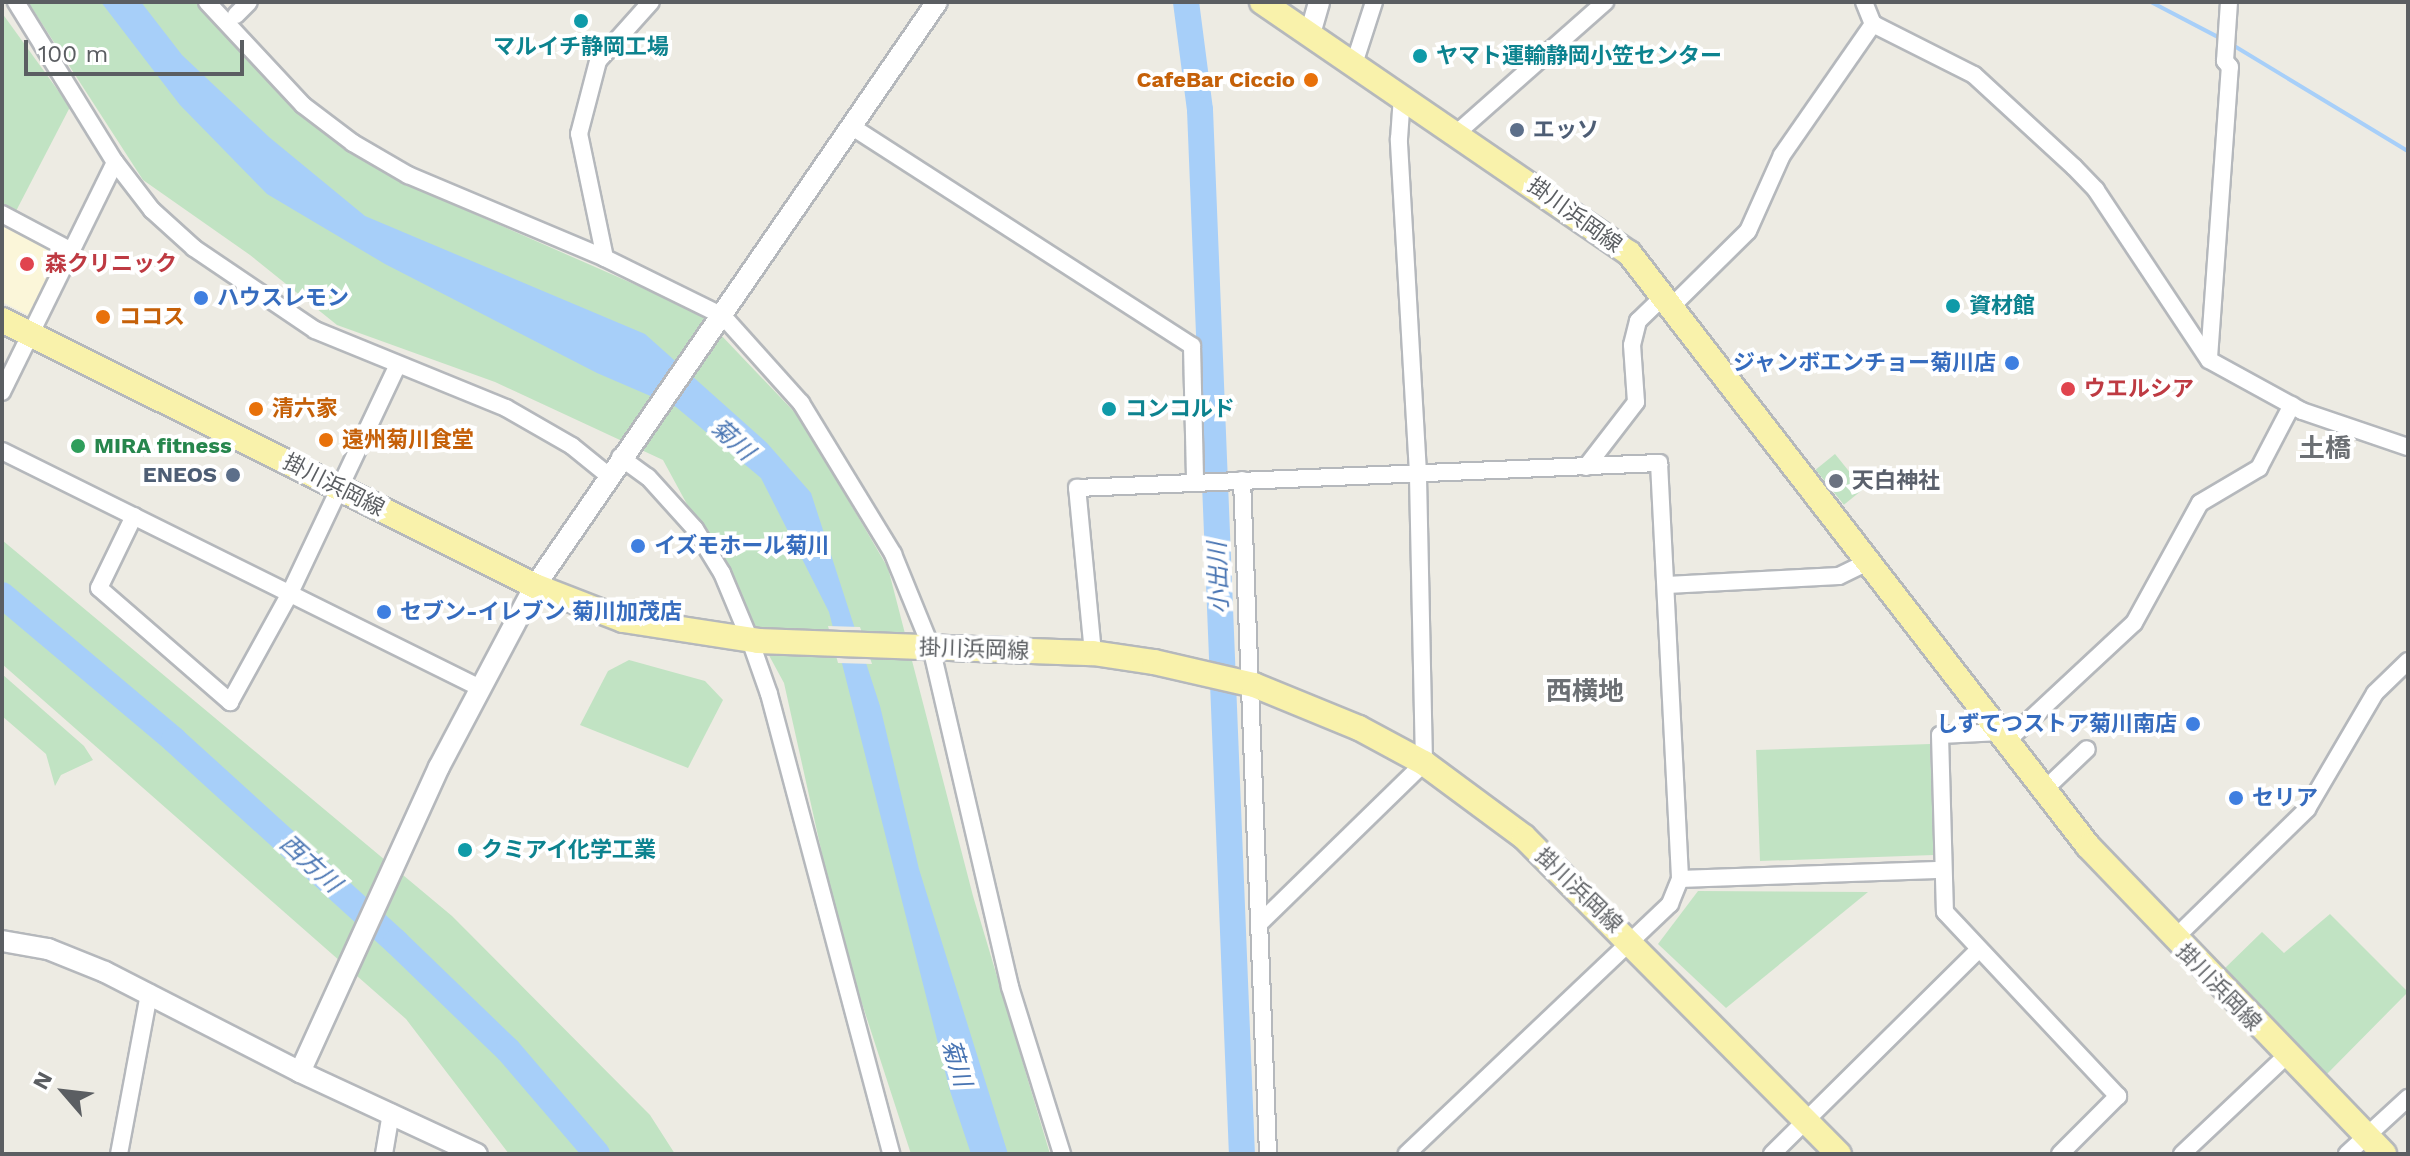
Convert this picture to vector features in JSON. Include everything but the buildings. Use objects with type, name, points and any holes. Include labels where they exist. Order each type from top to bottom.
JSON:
[{"type":"main road","name":"掛川浜岡線","points":[[1262,2],[1603,232],[1669,300],[2044,790],[2174,939],[2384,1154]]},
{"type":"main road","name":"掛川浜岡線","points":[[2,320],[535,586],[623,620],[754,640],[1093,653],[1209,672],[1249,684],[1359,728],[1424,763],[1524,837],[1632,942],[1839,1154]]},
{"type":"street","points":[[16,2],[115,162],[152,210],[228,275],[315,330],[397,367],[506,408],[572,446],[609,476]]},
{"type":"street","points":[[207,2],[303,105],[373,155],[417,179],[605,258],[721,318],[801,403],[861,496],[893,554],[931,647],[1010,987],[1062,1154]]},
{"type":"street","points":[[236,15],[249,2]]},
{"type":"street","points":[[605,258],[579,134],[598,61],[651,2]]},
{"type":"street","points":[[300,1072],[388,878],[480,688],[535,586],[624,453],[854,128],[937,2]]},
{"type":"street","points":[[1310,34],[1319,2]]},
{"type":"street","points":[[1354,64],[1374,2]]},
{"type":"street","points":[[1457,133],[1605,2]]},
{"type":"street","points":[[1864,2],[1873,24],[1974,75],[2074,167],[2096,190],[2209,360],[2292,405],[2408,447]]},
{"type":"street","points":[[2209,360],[2230,67],[2225,61],[2229,2]]},
{"type":"street","points":[[1586,467],[1636,402],[1632,345],[1638,321],[1669,300],[1748,231],[1782,155],[1873,24]]},
{"type":"street","points":[[1261,922],[1424,763],[1418,473],[1399,139],[1402,96]]},
{"type":"street","points":[[854,128],[1192,346],[1195,481]]},
{"type":"street","points":[[2,392],[115,162]]},
{"type":"street","points":[[2,214],[72,251]]},
{"type":"street","points":[[134,516],[99,588],[230,702],[289,595],[337,486],[397,367]]},
{"type":"street","points":[[2060,1154],[2118,1096],[1945,912],[1940,735],[2004,737],[2134,623],[2200,503],[2259,468],[2292,405]]},
{"type":"street","points":[[2,451],[480,688]]},
{"type":"street","points":[[624,453],[695,529],[722,573],[754,640],[891,1154]]},
{"type":"street","points":[[1093,653],[1077,488],[1659,463],[1680,879],[1670,904],[1407,1154]]},
{"type":"street","points":[[1242,480],[1268,1154]]},
{"type":"street","points":[[1667,585],[1839,576],[1868,562]]},
{"type":"street","points":[[2174,939],[2307,809],[2375,693],[2408,661]]},
{"type":"street","points":[[2044,790],[2087,749]]},
{"type":"street","points":[[1680,879],[1943,870]]},
{"type":"street","points":[[2,941],[48,949],[149,993],[300,1072],[477,1154]]},
{"type":"street","points":[[1772,1154],[1979,949]]},
{"type":"street","points":[[119,1154],[149,993]]},
{"type":"street","points":[[2182,1154],[2286,1056]]},
{"type":"street","points":[[2347,1154],[2408,1098]]},
{"type":"street","points":[[384,1154],[391,1113]]},
{"type":"shaded area","points":[[2,220],[61,250],[63,259],[37,312],[28,315],[2,302]]},
{"type":"green space","points":[[28,2],[199,2],[267,80],[323,132],[422,191],[700,313],[801,419],[888,568],[973,896],[1050,1154],[911,1154],[841,939],[784,683],[663,460],[495,382],[337,325],[250,255],[143,180]]},
{"type":"green space","points":[[2,13],[70,107],[15,213],[2,207]]},
{"type":"green space","points":[[1835,454],[1863,489],[1844,505],[1816,470]]},
{"type":"green space","points":[[2,540],[452,916],[650,1115],[675,1154],[509,1154],[406,1019],[2,664]]},
{"type":"green space","points":[[629,660],[705,681],[723,700],[688,768],[580,725],[608,671]]},
{"type":"green space","points":[[2,674],[84,746],[93,760],[61,775],[55,786],[46,754],[2,716]]},
{"type":"green space","points":[[1930,744],[1934,855],[1760,861],[1756,750]]},
{"type":"green space","points":[[1698,891],[1868,892],[1726,1008],[1658,944]]},
{"type":"green space","points":[[2330,914],[2408,992],[2325,1076],[2223,970],[2262,932],[2284,953]]},
{"type":"water","name":"菊川","points":[[101,2],[141,2],[182,55],[269,137],[365,216],[645,334],[767,443],[811,493],[880,706],[919,869],[1008,1154],[971,1154],[950,1091],[829,612],[761,478],[676,407],[597,373],[385,264],[267,194],[180,105]]},
{"type":"pier","points":[[828,626],[860,627],[872,664],[838,663]]},
{"type":"waterway","name":"小出川","points":[[1186,2],[1200,110],[1242,1154]]},
{"type":"waterway","points":[[2151,2],[2220,38]]},
{"type":"waterway","points":[[2231,44],[2408,151]]},
{"type":"waterway","name":"西方川","points":[[2,595],[174,740],[396,942],[508,1050],[597,1154]]},
{"type":"place","name":"マルイチ静岡工場","points":[[581,21]]},
{"type":"place","name":"ヤマト運輸静岡小笠センター","points":[[1420,56]]},
{"type":"place","name":"CafeBar Ciccio","points":[[1311,80]]},
{"type":"place","name":"エッソ","points":[[1517,130]]},
{"type":"place","name":"森クリニック","points":[[27,264]]},
{"type":"place","name":"ハウスレモン","points":[[201,298]]},
{"type":"place","name":"資材館","points":[[1953,306]]},
{"type":"place","name":"ココス","points":[[103,317]]},
{"type":"place","name":"ジャンボエンチョー菊川店","points":[[2012,363]]},
{"type":"place","name":"ウエルシア","points":[[2068,389]]},
{"type":"place","name":"清六家","points":[[256,409]]},
{"type":"place","name":"コンコルド","points":[[1109,409]]},
{"type":"place","name":"遠州菊川食堂","points":[[326,440]]},
{"type":"place","name":"MIRA fitness","points":[[78,446]]},
{"type":"place","name":"ENEOS","points":[[233,475]]},
{"type":"place","name":"天白神社","points":[[1836,481]]},
{"type":"place","name":"イズモホール菊川","points":[[638,546]]},
{"type":"place","name":"セブン-イレブン 菊川加茂店","points":[[384,612]]},
{"type":"place","name":"しずてつストア菊川南店","points":[[2193,724]]},
{"type":"place","name":"セリア","points":[[2236,798]]},
{"type":"place","name":"クミアイ化学工業","points":[[465,850]]},
{"type":"district","name":"土橋","points":[[2325,449]]},
{"type":"district","name":"西横地","points":[[1585,692]]}]
